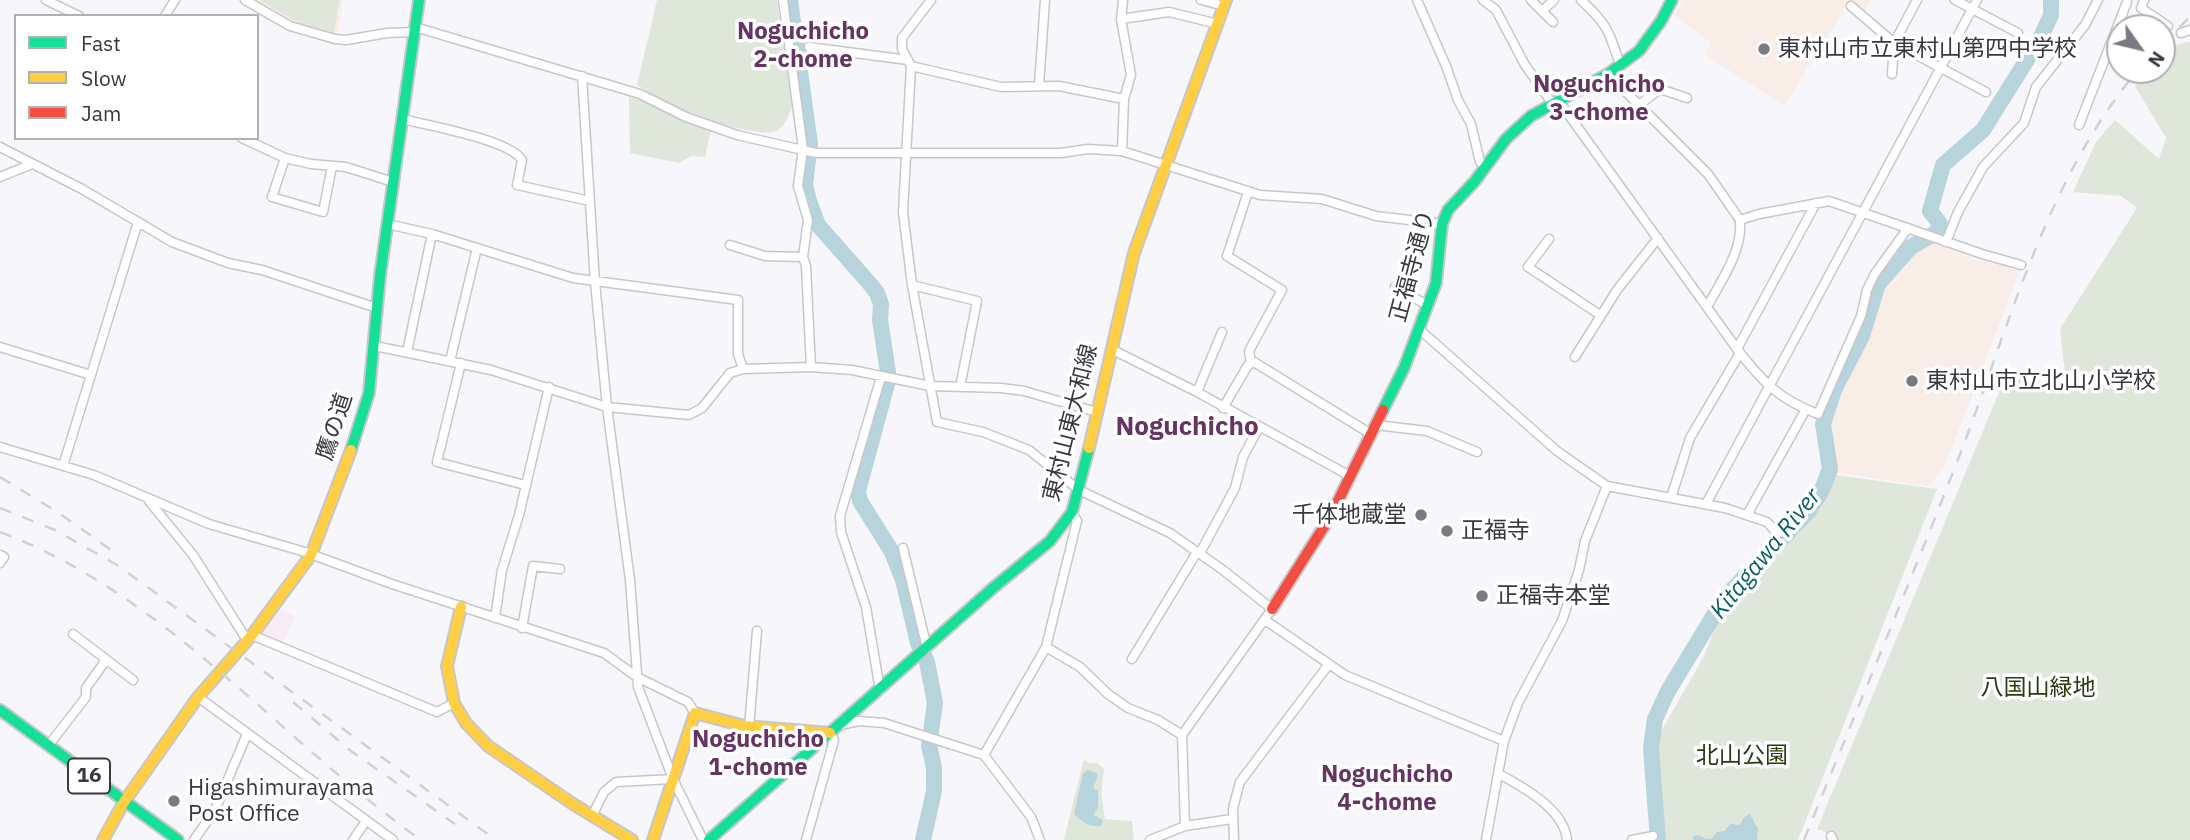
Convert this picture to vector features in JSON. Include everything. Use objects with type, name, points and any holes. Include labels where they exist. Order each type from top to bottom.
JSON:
[{"type":"street","points":[[46,0],[75,14]]},
{"type":"street","points":[[245,0],[290,26],[335,39],[346,40],[414,29],[640,94],[686,117],[737,135],[809,151],[1122,151],[1260,195],[1322,199],[1376,216],[1442,224]]},
{"type":"street","name":"鷹の道","points":[[103,840],[124,802],[198,697],[249,637],[311,555],[365,412],[375,346],[387,224],[419,0]]},
{"type":"street","points":[[783,0],[809,151],[798,186],[808,220],[803,257],[806,266],[811,367]]},
{"type":"street","points":[[930,0],[902,38],[902,49],[909,63],[908,152],[903,212],[912,285],[937,422],[983,432],[1029,450],[1079,490],[1170,533],[1272,610],[1182,735],[1185,826]]},
{"type":"street","points":[[1040,85],[1045,0]]},
{"type":"street","points":[[1122,151],[1124,99],[1131,75],[1121,19],[1123,0]]},
{"type":"street","points":[[1201,0],[1225,3]]},
{"type":"street","points":[[1417,0],[1458,100],[1471,124],[1480,162],[1486,166]]},
{"type":"street","points":[[1483,0],[1496,10],[1525,65],[1658,238],[1739,351],[1769,388],[1805,409],[1818,414],[1861,316],[1867,290],[1874,275],[1912,229]]},
{"type":"street","points":[[1531,0],[1553,22]]},
{"type":"street","points":[[1542,11],[1554,0]]},
{"type":"street","points":[[1581,0],[1603,20],[1620,65]]},
{"type":"street","name":"正福寺通り","points":[[1272,610],[1330,517],[1404,368],[1436,283],[1442,224],[1448,210],[1506,139],[1531,116],[1608,74],[1639,51],[1661,21],[1672,0]]},
{"type":"street","points":[[1892,74],[1894,43],[1917,0]]},
{"type":"street","points":[[1955,0],[2018,33]]},
{"type":"street","points":[[1706,504],[1977,0]]},
{"type":"street","points":[[1942,240],[1983,167],[2024,123],[2036,87],[2085,25],[2098,0]]},
{"type":"street","points":[[2079,125],[2124,1],[2142,4]]},
{"type":"street","name":"東村山東大和線","points":[[709,840],[1050,541],[1072,512],[1134,253],[1225,3]]},
{"type":"street","points":[[1851,6],[1894,43],[1986,92]]},
{"type":"street","points":[[1121,19],[1169,12],[1218,24]]},
{"type":"street","points":[[809,47],[909,63],[1001,88],[1059,86],[1124,99]]},
{"type":"street","points":[[1608,74],[1708,174],[1741,220],[1732,260],[1707,307]]},
{"type":"street","points":[[582,76],[594,282],[607,407],[626,543],[638,687],[673,779],[703,840]]},
{"type":"street","points":[[1639,106],[1660,89],[1687,98]]},
{"type":"street","points":[[402,118],[501,145],[518,153],[522,160],[517,186],[590,201]]},
{"type":"street","points":[[246,140],[285,158],[346,167],[393,182]]},
{"type":"street","points":[[0,148],[82,190],[172,242],[228,264],[262,270],[377,309]]},
{"type":"street","points":[[285,158],[272,197],[323,212],[332,166]]},
{"type":"street","points":[[0,177],[32,164]]},
{"type":"street","points":[[1248,192],[1227,256],[1282,290],[1249,351],[1251,363]]},
{"type":"street","points":[[1741,220],[1829,201],[2021,265]]},
{"type":"street","points":[[1671,498],[1690,438],[1816,203]]},
{"type":"street","points":[[63,466],[138,222]]},
{"type":"street","points":[[387,224],[432,233],[573,278],[738,300],[737,354],[743,369]]},
{"type":"street","points":[[407,352],[432,233]]},
{"type":"street","points":[[1575,357],[1617,289],[1658,238]]},
{"type":"street","points":[[1549,239],[1528,267],[1600,315]]},
{"type":"street","points":[[730,245],[765,257],[803,257]]},
{"type":"street","points":[[450,361],[477,248]]},
{"type":"street","points":[[912,285],[977,301],[960,387]]},
{"type":"street","points":[[1395,287],[1427,305]]},
{"type":"street","points":[[1419,329],[1557,451],[1607,486],[1706,504],[1747,515],[1767,522],[1778,534]]},
{"type":"street","points":[[1197,393],[1222,332]]},
{"type":"street","points":[[375,346],[491,370],[607,407],[695,414],[730,373],[743,369],[811,367],[852,370],[930,386],[1001,387],[1097,412]]},
{"type":"street","points":[[0,347],[91,375]]},
{"type":"street","points":[[1111,349],[1350,476]]},
{"type":"street","points":[[1223,408],[1248,365],[1254,362],[1374,430],[1427,431],[1478,452]]},
{"type":"street","points":[[461,363],[437,462],[525,485]]},
{"type":"street","points":[[880,690],[866,607],[841,532],[840,516],[886,378]]},
{"type":"street","points":[[495,618],[502,570],[519,515],[549,387]]},
{"type":"street","points":[[1747,515],[1805,409]]},
{"type":"street","points":[[1132,659],[1236,488],[1243,457],[1259,427]]},
{"type":"street","points":[[0,447],[117,484],[209,524],[311,555],[522,628],[604,653],[637,677],[688,702],[695,713],[717,722],[749,727],[834,730],[851,721],[867,720],[984,755],[1031,817],[1040,840]]},
{"type":"street","points":[[1486,840],[1504,741],[1518,703],[1562,621],[1579,570],[1585,541],[1607,486]]},
{"type":"street","points":[[149,500],[193,555],[249,637],[437,712],[454,703]]},
{"type":"street","points":[[984,755],[1046,647],[1077,521],[1072,512]]},
{"type":"street","points":[[903,548],[923,651]]},
{"type":"street","points":[[0,555],[4,557],[0,563]]},
{"type":"street","points":[[522,628],[533,566],[560,569]]},
{"type":"street","points":[[461,607],[447,666],[454,703],[466,723],[488,746],[573,804],[632,840]]},
{"type":"street","points":[[1265,620],[1346,675],[1504,741]]},
{"type":"street","points":[[749,727],[757,631]]},
{"type":"street","points":[[73,634],[134,680]]},
{"type":"street","points":[[1046,647],[1080,667],[1108,694],[1128,708],[1158,720],[1182,735]]},
{"type":"street","points":[[48,746],[86,697],[86,688],[106,660]]},
{"type":"street","points":[[1234,840],[1232,820],[1240,782],[1329,664]]},
{"type":"street","points":[[198,697],[393,840]]},
{"type":"street","name":"16","points":[[0,710],[178,840]]},
{"type":"street","points":[[653,840],[695,713]]},
{"type":"street","points":[[806,840],[834,740],[834,730]]},
{"type":"street","points":[[194,840],[215,810],[247,734]]},
{"type":"street","points":[[1499,774],[1522,786],[1549,809],[1558,819],[1567,840]]},
{"type":"street","points":[[593,814],[604,792],[615,782],[673,779]]},
{"type":"street","points":[[1150,840],[1185,826],[1232,820]]},
{"type":"street","points":[[353,840],[366,821]]},
{"type":"street","points":[[1632,840],[1653,836]]},
{"type":"shaded area","points":[[254,0],[343,0],[337,36],[292,23]]},
{"type":"shaded area","name":"東村山市立東村山第四中学校","points":[[1682,0],[1871,0],[1863,13],[1849,2],[1784,106],[1704,54],[1711,43],[1675,16]]},
{"type":"shaded area","name":"東村山市立北山小学校","points":[[1928,241],[1975,259],[2020,270],[1944,468],[1928,486],[1832,472],[1828,423],[1866,338],[1881,287],[1913,250]]},
{"type":"shaded area","points":[[280,610],[295,615],[282,646],[258,636]]},
{"type":"green space","points":[[259,0],[340,0],[334,33],[301,24]]},
{"type":"green space","points":[[657,0],[777,0],[792,107],[781,128],[774,132],[756,132],[702,119],[684,113],[637,85]]},
{"type":"green space","name":"八国山緑地","points":[[2190,42],[2190,840],[1835,840],[1833,835],[1817,829],[2007,373],[2043,383],[2065,373],[2060,329],[2137,208],[2121,196],[2073,192],[2096,142],[2115,120],[2159,159],[2166,138],[2135,86],[2176,84],[2178,44]]},
{"type":"green space","points":[[629,97],[647,101],[711,130],[705,157],[691,156],[679,163],[630,153]]},
{"type":"green space","name":"北山公園","points":[[1836,475],[1937,489],[1798,840],[1665,840],[1658,744],[1660,733],[1703,658],[1722,612],[1824,501]]},
{"type":"green space","points":[[1084,759],[1089,763],[1097,763],[1104,769],[1101,793],[1105,819],[1132,821],[1134,840],[1064,840]]},
{"type":"water","points":[[1088,770],[1098,776],[1093,788],[1098,791],[1098,808],[1093,815],[1103,820],[1101,826],[1089,825],[1074,814],[1083,773]]},
{"type":"water","points":[[1750,814],[1758,829],[1757,840],[1693,840],[1693,836],[1698,835],[1706,839],[1712,838],[1717,832],[1725,831],[1730,824],[1740,825],[1744,817]]},
{"type":"waterway","points":[[790,0],[810,144],[805,184],[809,201],[818,225],[870,284],[881,304],[880,320],[888,372],[887,384],[858,491],[860,501],[892,552],[903,580],[918,643],[927,662],[935,703],[929,746],[934,767],[934,791],[923,840]]},
{"type":"waterway","name":"Kitagawa River","points":[[1658,840],[1651,748],[1655,719],[1668,691],[1725,597],[1808,512],[1821,492],[1830,469],[1823,424],[1834,390],[1862,336],[1878,284],[1911,247],[1937,232],[1940,224],[1930,211],[1943,165],[1983,130],[2040,39],[2051,15],[2051,0]]},
{"type":"railway","points":[[2176,30],[2190,17]]},
{"type":"railway","points":[[1804,840],[1959,457],[2033,255],[2078,158],[2128,84]]},
{"type":"railway","points":[[0,477],[59,513],[111,550]]},
{"type":"railway","points":[[0,508],[55,530],[117,565],[496,840]]},
{"type":"railway","points":[[0,532],[60,559],[116,592],[220,672],[369,800],[421,840]]},
{"type":"railway","points":[[293,702],[351,751],[455,824]]},
{"type":"traffic: fast","points":[[351,450],[369,393],[380,276],[419,0]]},
{"type":"traffic: fast","points":[[1383,410],[1404,368],[1436,283],[1442,224],[1448,210],[1475,181],[1506,139],[1531,116],[1608,74],[1639,51],[1661,21],[1672,0]]},
{"type":"traffic: fast","points":[[709,840],[993,588],[1050,541],[1072,512],[1089,448]]},
{"type":"traffic: fast","points":[[0,710],[178,840]]},
{"type":"traffic: slow","points":[[1089,448],[1134,253],[1226,0]]},
{"type":"traffic: slow","points":[[103,840],[124,802],[198,697],[252,635],[311,555],[351,450]]},
{"type":"traffic: slow","points":[[461,607],[447,666],[454,703],[466,723],[488,746],[573,804],[632,840]]},
{"type":"traffic: slow","points":[[653,840],[695,713],[744,726],[830,733]]},
{"type":"traffic: jam","points":[[1272,609],[1330,517],[1383,410]]},
{"type":"place","name":"東村山市立東村山第四中学校","points":[[1764,49]]},
{"type":"place","name":"東村山市立北山小学校","points":[[1912,381]]},
{"type":"place","name":"千体地蔵堂","points":[[1421,515]]},
{"type":"place","name":"正福寺","points":[[1447,531]]},
{"type":"place","name":"正福寺本堂","points":[[1482,596]]},
{"type":"place","name":"Higashimurayama Post Office","points":[[174,801]]},
{"type":"district","name":"Noguchicho 2-chome","points":[[803,46]]},
{"type":"district","name":"Noguchicho 3-chome","points":[[1599,99]]},
{"type":"district","name":"Noguchicho","points":[[1187,427]]},
{"type":"district","name":"Noguchicho 1-chome","points":[[758,754]]},
{"type":"district","name":"Noguchicho 4-chome","points":[[1387,789]]}]
